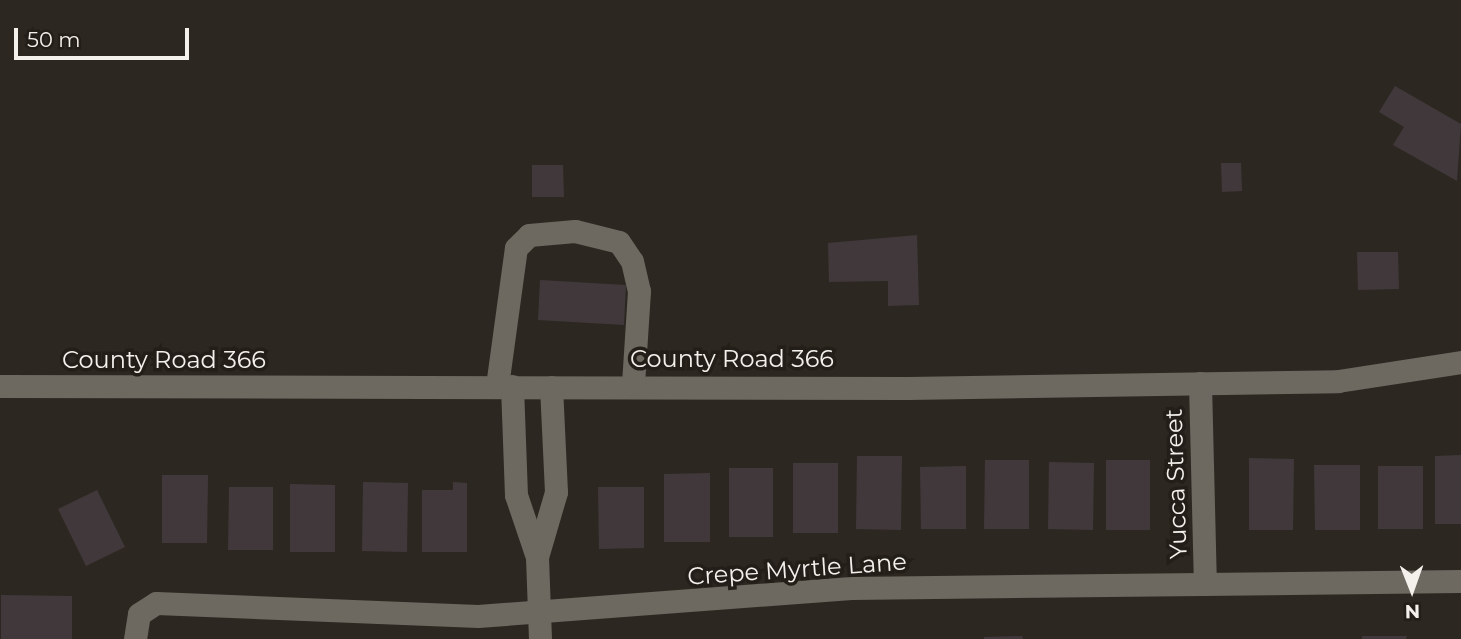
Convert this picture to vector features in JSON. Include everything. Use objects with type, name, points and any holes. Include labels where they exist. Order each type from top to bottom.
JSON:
[{"type":"street","points":[[540,639],[537,557],[516,495],[505,386],[516,248],[529,235],[562,231],[604,234],[619,242],[632,261],[639,291],[633,384]]},
{"type":"street","name":"County Road 366","points":[[0,386],[551,387],[633,384],[908,388],[1338,381],[1461,362]]},
{"type":"street","name":"Yucca Street","points":[[1200,383],[1205,584]]},
{"type":"street","points":[[537,557],[550,529],[556,492],[551,387]]},
{"type":"street","name":"Crepe Myrtle Lane","points":[[135,639],[139,614],[156,603],[539,613],[851,588],[1461,582]]},
{"type":"building","points":[[1395,86],[1461,124],[1457,181],[1393,145],[1404,127],[1379,112]]},
{"type":"building","points":[[1221,163],[1241,163],[1242,191],[1222,192]]},
{"type":"building","points":[[532,165],[563,165],[564,197],[532,197]]},
{"type":"building","points":[[917,235],[919,305],[888,306],[888,281],[829,282],[828,243]]},
{"type":"building","points":[[1357,252],[1398,252],[1399,289],[1358,290]]},
{"type":"building","points":[[540,280],[626,285],[624,325],[538,320]]},
{"type":"building","points":[[1461,455],[1461,524],[1435,524],[1435,456]]},
{"type":"building","points":[[857,456],[902,456],[901,530],[856,529]]},
{"type":"building","points":[[1249,458],[1294,459],[1293,530],[1249,530]]},
{"type":"building","points":[[985,460],[1029,460],[1029,529],[984,529]]},
{"type":"building","points":[[1106,460],[1150,460],[1150,530],[1106,530]]},
{"type":"building","points":[[1049,462],[1094,463],[1093,530],[1048,529]]},
{"type":"building","points":[[793,463],[838,463],[838,533],[793,533]]},
{"type":"building","points":[[1314,465],[1360,465],[1360,530],[1315,530]]},
{"type":"building","points":[[966,466],[966,529],[921,529],[920,467]]},
{"type":"building","points":[[1378,466],[1423,466],[1423,529],[1378,529]]},
{"type":"building","points":[[729,468],[773,468],[773,537],[729,537]]},
{"type":"building","points":[[710,473],[710,542],[664,542],[664,474]]},
{"type":"building","points":[[162,475],[208,475],[207,543],[162,543]]},
{"type":"building","points":[[363,482],[408,483],[407,552],[362,551]]},
{"type":"building","points":[[453,482],[467,483],[467,552],[422,552],[422,490],[453,490]]},
{"type":"building","points":[[290,484],[335,485],[335,552],[290,552]]},
{"type":"building","points":[[229,487],[273,487],[273,550],[228,550]]},
{"type":"building","points":[[598,487],[644,487],[644,548],[599,549]]},
{"type":"building","points":[[97,490],[125,547],[86,566],[58,509]]},
{"type":"building","points":[[1,595],[72,596],[72,639],[1,639]]},
{"type":"building","points":[[1022,636],[1023,639],[984,639],[984,637]]},
{"type":"building","points":[[1362,636],[1407,636],[1406,639],[1362,639]]}]
